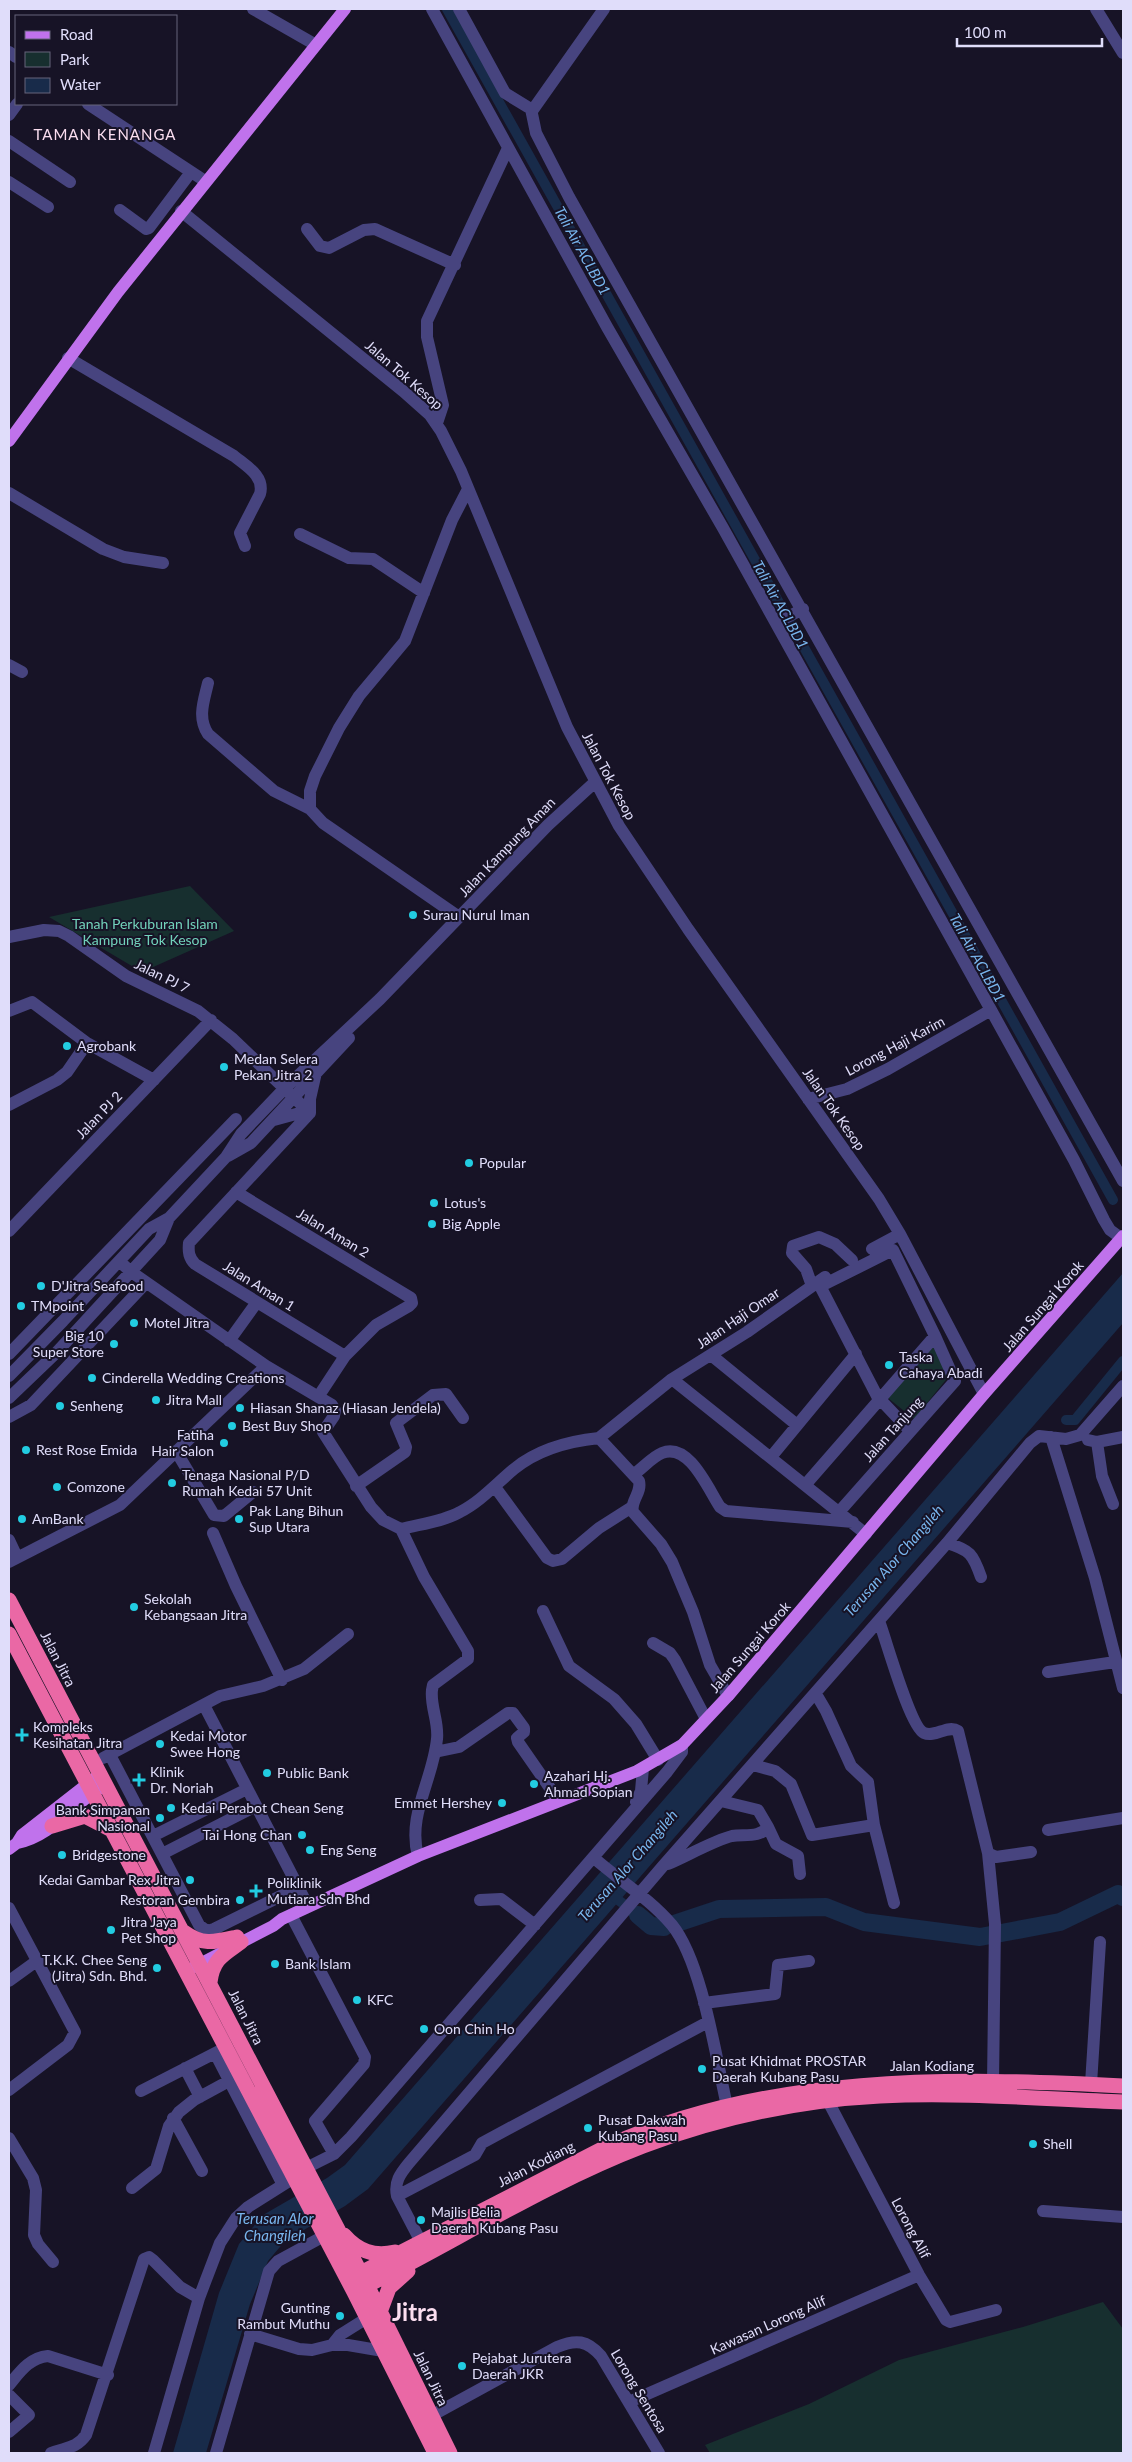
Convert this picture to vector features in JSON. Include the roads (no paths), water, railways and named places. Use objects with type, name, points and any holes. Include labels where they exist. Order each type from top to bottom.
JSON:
[{"type":"highway","name":"Jalan Jitra","points":[[9,1600],[210,1982],[298,2177]]},
{"type":"highway","name":"Jalan Jitra","points":[[9,1634],[184,1968],[234,2078],[327,2225],[450,2453]]},
{"type":"highway","points":[[52,1826],[85,1816],[111,1830]]},
{"type":"highway","points":[[184,1932],[194,1940],[204,1942],[239,1940]]},
{"type":"highway","points":[[210,1982],[211,1968],[239,1940]]},
{"type":"highway","name":"Jalan Kodiang","points":[[357,2282],[415,2245],[533,2183],[640,2132],[680,2118],[786,2094],[876,2083],[1091,2084],[1123,2086]]},
{"type":"highway","name":"Jalan Kodiang","points":[[357,2282],[433,2252],[578,2175],[643,2146],[711,2125],[828,2101],[879,2096],[943,2095],[1123,2102]]},
{"type":"highway","points":[[327,2225],[357,2247],[368,2252],[378,2254],[415,2245]]},
{"type":"highway","points":[[374,2315],[389,2288],[433,2252]]},
{"type":"highway","name":"Jalan Jitra","points":[[374,2315],[383,2352],[435,2453]]},
{"type":"main road","points":[[9,441],[68,358],[181,211],[344,9]]},
{"type":"main road","name":"Jalan Sungai Korok","points":[[184,1968],[239,1940],[273,1926],[308,1906],[418,1856],[643,1768],[682,1745],[728,1696],[984,1394],[1122,1237]]},
{"type":"main road","points":[[13,1846],[30,1840],[52,1826],[89,1788],[99,1774]]},
{"type":"main road","points":[[13,1846],[22,1835],[89,1788]]},
{"type":"street","points":[[254,9],[316,45]]},
{"type":"street","points":[[432,9],[508,148],[789,616],[1123,1182]]},
{"type":"street","points":[[459,9],[505,93],[527,105],[532,111],[536,133],[569,197],[730,486],[789,616],[991,1010],[1074,1160],[1104,1220],[1110,1230],[1122,1237]]},
{"type":"street","points":[[532,111],[604,9]]},
{"type":"street","points":[[1096,9],[1123,53]]},
{"type":"street","points":[[90,105],[205,181]]},
{"type":"street","points":[[9,141],[70,182]]},
{"type":"street","points":[[437,423],[443,404],[426,329],[431,311],[508,148]]},
{"type":"street","points":[[120,210],[146,229],[149,228],[191,172]]},
{"type":"street","points":[[9,182],[48,207]]},
{"type":"street","name":"Jalan Tok Kesop","points":[[181,211],[402,391],[437,423],[468,489],[539,664],[594,783],[648,872],[879,1199],[900,1234],[984,1394]]},
{"type":"street","points":[[307,229],[320,246],[329,248],[364,230],[375,229],[454,265]]},
{"type":"street","points":[[68,358],[234,456],[257,476],[262,488],[240,533],[245,546]]},
{"type":"street","points":[[310,809],[310,791],[315,776],[339,728],[359,696],[405,641],[452,520],[468,489]]},
{"type":"street","points":[[9,493],[103,549],[124,557],[163,563]]},
{"type":"street","points":[[300,534],[348,558],[373,559],[424,593]]},
{"type":"street","points":[[9,665],[22,672]]},
{"type":"street","points":[[208,683],[201,713],[201,721],[208,734],[274,791],[310,809],[323,823],[459,917]]},
{"type":"street","name":"Jalan Kampung Aman","points":[[9,1376],[149,1229],[169,1218],[226,1157],[241,1134],[289,1092],[563,810],[594,783]]},
{"type":"street","name":"Jalan PJ 7","points":[[9,937],[44,930],[58,931],[70,936],[126,976],[198,1011],[211,1020],[310,1113]]},
{"type":"street","name":"Jalan Kampung Aman","points":[[226,1157],[251,1143],[268,1123],[289,1092],[315,1077],[380,999]]},
{"type":"street","points":[[9,1011],[32,1002],[87,1043],[154,1080]]},
{"type":"street","name":"Lorong Haji Karim","points":[[808,1099],[847,1089],[888,1069],[991,1010]]},
{"type":"street","name":"Jalan PJ 2","points":[[9,1232],[211,1020]]},
{"type":"street","points":[[9,1105],[58,1080],[67,1072],[87,1043]]},
{"type":"street","points":[[268,1123],[288,1115],[310,1113],[315,1077]]},
{"type":"street","name":"Jalan Aman 1","points":[[310,1113],[189,1243],[189,1255],[195,1264],[345,1356]]},
{"type":"street","points":[[9,1354],[236,1119]]},
{"type":"street","name":"Jalan Aman 2","points":[[236,1192],[411,1298],[412,1303],[376,1325],[345,1356]]},
{"type":"street","name":"Jalan Kampung Aman","points":[[9,1398],[56,1353],[160,1240],[169,1218]]},
{"type":"street","name":"Jalan Haji Omar","points":[[599,1438],[672,1379],[852,1260],[900,1234]]},
{"type":"street","points":[[852,1260],[835,1244],[819,1238],[793,1246],[792,1253],[817,1284],[880,1401],[910,1431]]},
{"type":"street","points":[[806,1484],[935,1336],[893,1250],[817,1284]]},
{"type":"street","points":[[119,1261],[130,1272],[229,1341],[318,1397],[335,1410],[334,1416],[324,1432],[371,1508],[383,1520],[401,1529],[424,1577],[469,1654],[468,1659],[433,1685],[432,1690],[438,1726],[435,1752],[416,1817],[415,1844],[418,1856]]},
{"type":"street","points":[[9,1417],[31,1405],[146,1283]]},
{"type":"street","points":[[229,1341],[257,1302]]},
{"type":"street","name":"Jalan Tanjung","points":[[839,1512],[955,1382],[935,1336]]},
{"type":"street","points":[[771,1456],[856,1354]]},
{"type":"street","points":[[711,1355],[797,1425]]},
{"type":"street","points":[[318,1397],[345,1356]]},
{"type":"street","points":[[9,1540],[13,1560],[120,1505],[266,1366]]},
{"type":"street","points":[[672,1379],[771,1456],[866,1534]]},
{"type":"street","points":[[415,2245],[397,2196],[396,2183],[400,2174],[622,1916],[635,1897],[880,1621],[1034,1439],[1044,1436],[1066,1439],[1080,1435],[1123,1386]]},
{"type":"street","points":[[356,1486],[406,1452],[406,1447],[396,1422],[434,1395],[446,1394],[463,1418]]},
{"type":"street","points":[[1080,1435],[1086,1440],[1096,1442],[1123,1437]]},
{"type":"street","points":[[1051,1437],[1095,1578],[1123,1688]]},
{"type":"street","points":[[401,1529],[447,1518],[460,1512],[495,1487],[515,1468],[538,1454],[582,1440],[599,1438],[634,1474],[640,1488],[632,1507],[599,1528],[562,1560],[553,1562],[547,1558],[495,1487]]},
{"type":"street","points":[[1096,1442],[1102,1476],[1113,1504]]},
{"type":"street","points":[[176,1451],[214,1515],[224,1516],[253,1492]]},
{"type":"street","points":[[634,1474],[660,1454],[674,1452],[689,1460],[720,1507],[726,1511],[853,1522]]},
{"type":"street","points":[[632,1507],[633,1512],[661,1544],[672,1562],[693,1612],[710,1665],[728,1696]]},
{"type":"street","points":[[213,1533],[236,1586],[282,1680]]},
{"type":"street","points":[[947,1543],[965,1549],[974,1559],[981,1577]]},
{"type":"street","points":[[543,1611],[569,1666],[620,1705],[636,1724],[658,1760]]},
{"type":"street","points":[[880,1621],[905,1698],[922,1732],[928,1734],[952,1729],[958,1731],[988,1853],[995,1924],[993,2083]]},
{"type":"street","points":[[99,1774],[110,1755],[204,1705],[233,1692],[250,1690],[282,1680],[304,1669],[348,1634]]},
{"type":"street","points":[[653,1643],[670,1653],[675,1660],[706,1719]]},
{"type":"street","points":[[1048,1672],[1115,1662]]},
{"type":"street","points":[[816,1694],[852,1766],[868,1782],[874,1825],[894,1903]]},
{"type":"street","points":[[204,1705],[308,1906]]},
{"type":"street","points":[[435,1752],[454,1750],[508,1713],[513,1713],[524,1728],[524,1732],[517,1738],[518,1742],[559,1801]]},
{"type":"street","points":[[154,2453],[200,2298],[226,2231],[248,2207],[334,2154],[351,2137],[535,1925],[597,1861],[632,1812],[679,1758],[682,1752],[682,1745]]},
{"type":"street","points":[[110,1755],[199,1925],[208,1931],[297,1888]]},
{"type":"street","points":[[753,1765],[775,1771],[792,1784],[812,1835],[874,1825]]},
{"type":"street","points":[[632,1812],[641,1791],[643,1768]]},
{"type":"street","points":[[153,1836],[247,1789]]},
{"type":"street","points":[[721,1801],[758,1810],[776,1844],[797,1854],[800,1874]]},
{"type":"street","points":[[162,1854],[256,1806]]},
{"type":"street","points":[[1048,1830],[1123,1818]]},
{"type":"street","points":[[663,1866],[729,1837],[750,1835],[764,1831],[768,1826]]},
{"type":"street","points":[[988,1853],[996,1857],[1030,1852]]},
{"type":"street","points":[[597,1861],[635,1897],[660,1913],[681,1938],[704,2004],[727,2106]]},
{"type":"street","points":[[480,1900],[501,1899],[535,1925]]},
{"type":"street","points":[[9,1908],[75,2032],[68,2045],[9,2090]]},
{"type":"street","points":[[286,1917],[365,2057],[364,2064],[315,2121],[334,2154]]},
{"type":"street","points":[[1091,2084],[1100,1942]]},
{"type":"street","points":[[9,1981],[38,1960]]},
{"type":"street","points":[[704,2004],[776,1994],[778,1965],[809,1961]]},
{"type":"street","points":[[397,2196],[475,2155],[482,2143],[708,2022]]},
{"type":"street","points":[[141,2091],[220,2050]]},
{"type":"street","points":[[184,2068],[200,2097]]},
{"type":"street","points":[[132,2188],[156,2169],[173,2118],[200,2097],[234,2078]]},
{"type":"street","name":"Lorong Alif","points":[[828,2101],[919,2275],[946,2320],[950,2322],[996,2310]]},
{"type":"street","points":[[173,2118],[202,2171]]},
{"type":"street","points":[[9,2138],[33,2178],[36,2190],[34,2234],[38,2244],[53,2262]]},
{"type":"street","points":[[1043,2211],[1123,2217]]},
{"type":"street","points":[[216,2453],[268,2271],[272,2265],[327,2225]]},
{"type":"street","points":[[52,2453],[73,2448],[86,2435],[108,2375],[144,2259],[149,2257],[154,2260],[180,2287],[200,2298]]},
{"type":"street","name":"Kawasan Lorong Alif","points":[[629,2402],[919,2275]]},
{"type":"street","points":[[332,2346],[340,2335],[374,2315]]},
{"type":"street","points":[[250,2334],[299,2349],[312,2350],[348,2345],[383,2352]]},
{"type":"street","name":"Lorong Sentosa","points":[[431,2416],[557,2347],[582,2341],[595,2349],[659,2453]]},
{"type":"street","points":[[9,2385],[27,2364],[40,2357],[48,2356],[108,2375]]},
{"type":"street","points":[[9,2395],[29,2415],[9,2432]]},
{"type":"water","name":"Terusan Alor Changileh","points":[[1123,1273],[1123,1323],[368,2189],[345,2206],[285,2241],[268,2261],[250,2304],[206,2453],[173,2453],[219,2293],[239,2244],[263,2215],[327,2178],[345,2165]]},
{"type":"waterway","name":"Tali Air ACLBD1","points":[[447,9],[1113,1200]]},
{"type":"waterway","points":[[1066,1420],[1075,1420],[1123,1361]]},
{"type":"waterway","points":[[609,1893],[638,1915]]},
{"type":"waterway","points":[[674,1924],[719,1909],[826,1907],[864,1922],[980,1937],[1060,1922],[1118,1894],[1123,1897]]},
{"type":"waterway","points":[[638,1915],[651,1926],[664,1927]]},
{"type":"place","name":"Surau Nurul Iman","points":[[413,915]]},
{"type":"place","name":"Agrobank","points":[[67,1046]]},
{"type":"place","name":"Medan Selera Pekan Jitra 2","points":[[224,1067]]},
{"type":"place","name":"Popular","points":[[469,1163]]},
{"type":"place","name":"Lotus's","points":[[434,1203]]},
{"type":"place","name":"Big Apple","points":[[432,1224]]},
{"type":"place","name":"D'Jitra Seafood","points":[[41,1286]]},
{"type":"place","name":"TMpoint","points":[[21,1306]]},
{"type":"place","name":"Motel Jitra","points":[[134,1323]]},
{"type":"place","name":"Big 10 Super Store","points":[[114,1344]]},
{"type":"place","name":"Taska Cahaya Abadi","points":[[889,1365]]},
{"type":"place","name":"Cinderella Wedding Creations","points":[[92,1378]]},
{"type":"place","name":"Jitra Mall","points":[[156,1400]]},
{"type":"place","name":"Senheng","points":[[60,1406]]},
{"type":"place","name":"Hiasan Shanaz (Hiasan Jendela)","points":[[240,1408]]},
{"type":"place","name":"Best Buy Shop","points":[[232,1426]]},
{"type":"place","name":"Fatiha Hair Salon","points":[[224,1443]]},
{"type":"place","name":"Rest Rose Emida","points":[[26,1450]]},
{"type":"place","name":"Tenaga Nasional P/D Rumah Kedai 57 Unit","points":[[172,1483]]},
{"type":"place","name":"Comzone","points":[[57,1487]]},
{"type":"place","name":"AmBank","points":[[22,1519]]},
{"type":"place","name":"Pak Lang Bihun Sup Utara","points":[[239,1519]]},
{"type":"place","name":"Sekolah Kebangsaan Jitra","points":[[134,1607]]},
{"type":"place","name":"Kompleks Kesihatan Jitra","points":[[22,1735]]},
{"type":"place","name":"Kedai Motor Swee Hong","points":[[160,1744]]},
{"type":"place","name":"Public Bank","points":[[267,1773]]},
{"type":"place","name":"Klinik Dr. Noriah","points":[[139,1780]]},
{"type":"place","name":"Azahari Hj. Ahmad Sopian","points":[[534,1784]]},
{"type":"place","name":"Emmet Hershey","points":[[502,1803]]},
{"type":"place","name":"Kedai Perabot Chean Seng","points":[[171,1808]]},
{"type":"place","name":"Bank Simpanan Nasional","points":[[160,1818]]},
{"type":"place","name":"Tai Hong Chan","points":[[302,1835]]},
{"type":"place","name":"Eng Seng","points":[[310,1850]]},
{"type":"place","name":"Bridgestone","points":[[62,1855]]},
{"type":"place","name":"Kedai Gambar Rex Jitra","points":[[190,1880]]},
{"type":"place","name":"Poliklinik Mutiara Sdn Bhd","points":[[256,1891]]},
{"type":"place","name":"Restoran Gembira","points":[[240,1900]]},
{"type":"place","name":"Jitra Jaya Pet Shop","points":[[111,1930]]},
{"type":"place","name":"Bank Islam","points":[[275,1964]]},
{"type":"place","name":"T.K.K. Chee Seng (Jitra) Sdn. Bhd.","points":[[157,1968]]},
{"type":"place","name":"KFC","points":[[357,2000]]},
{"type":"place","name":"Oon Chin Ho","points":[[424,2029]]},
{"type":"place","name":"Pusat Khidmat PROSTAR Daerah Kubang Pasu","points":[[702,2069]]},
{"type":"place","name":"Pusat Dakwah Kubang Pasu","points":[[588,2128]]},
{"type":"place","name":"Shell","points":[[1033,2144]]},
{"type":"place","name":"Majlis Belia Daerah Kubang Pasu","points":[[421,2220]]},
{"type":"place","name":"Gunting Rambut Muthu","points":[[340,2316]]},
{"type":"place","name":"Pejabat Jurutera Daerah JKR","points":[[462,2366]]},
{"type":"district","name":"TAMAN KENANGA","points":[[105,135]]},
{"type":"district","name":"Jitra","points":[[415,2313]]},
{"type":"park label","name":"Tanah Perkuburan Islam Kampung Tok Kesop","points":[[145,932]]}]
